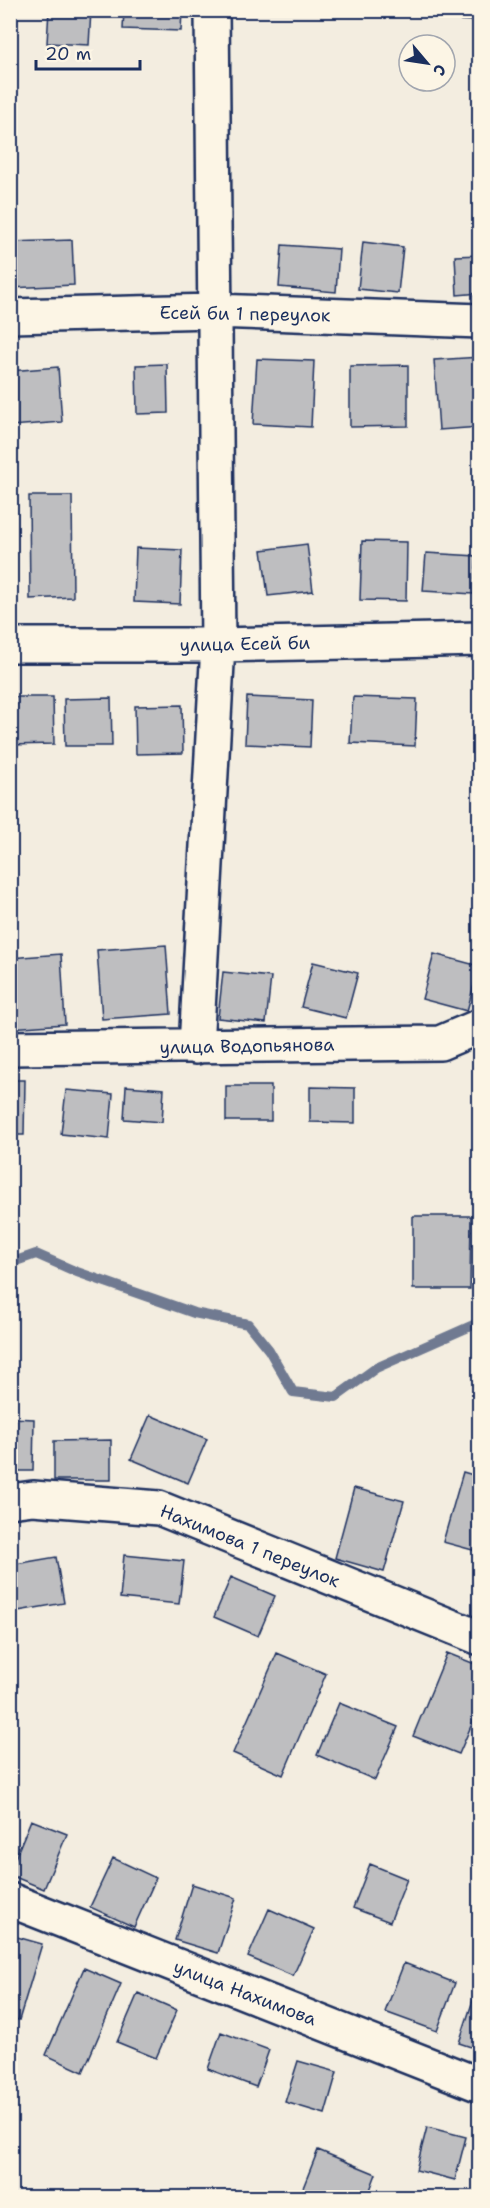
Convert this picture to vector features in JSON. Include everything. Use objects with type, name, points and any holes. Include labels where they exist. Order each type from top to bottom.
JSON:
[{"type":"street","points":[[196,1047],[218,645],[212,10]]},
{"type":"street","name":"Есей би 1 переулок","points":[[10,316],[214,310],[480,321]]},
{"type":"street","name":"улица Есей би","points":[[10,645],[218,645],[480,639]]},
{"type":"street","name":"улица Водопьянова","points":[[10,1048],[440,1043],[480,1026]]},
{"type":"street","name":"Нахимова 1 переулок","points":[[10,1501],[33,1498],[159,1508],[480,1638]]},
{"type":"street","name":"улица Нахимова","points":[[10,1900],[480,2085]]},
{"type":"building","points":[[49,10],[91,10],[89,45],[47,43]]},
{"type":"building","points":[[124,10],[182,10],[181,31],[123,29]]},
{"type":"building","points":[[453,10],[480,10],[480,21],[453,20]]},
{"type":"building","points":[[72,240],[74,285],[10,288],[10,242]]},
{"type":"building","points":[[363,242],[403,247],[398,293],[358,289]]},
{"type":"building","points":[[282,245],[339,249],[336,292],[279,287]]},
{"type":"building","points":[[480,255],[480,293],[457,295],[455,256]]},
{"type":"building","points":[[480,357],[480,427],[439,430],[434,360]]},
{"type":"building","points":[[257,359],[314,361],[311,427],[253,424]]},
{"type":"building","points":[[167,364],[168,413],[137,414],[136,365]]},
{"type":"building","points":[[408,365],[408,426],[350,427],[350,366]]},
{"type":"building","points":[[58,367],[62,422],[11,426],[10,371]]},
{"type":"building","points":[[29,496],[72,496],[73,597],[30,599]]},
{"type":"building","points":[[362,541],[407,542],[406,601],[360,600]]},
{"type":"building","points":[[307,544],[313,591],[268,596],[262,550]]},
{"type":"building","points":[[136,548],[182,550],[180,604],[134,602]]},
{"type":"building","points":[[426,553],[477,556],[474,594],[423,591]]},
{"type":"building","points":[[10,697],[53,697],[54,744],[10,745]]},
{"type":"building","points":[[247,697],[312,700],[310,747],[245,744]]},
{"type":"building","points":[[353,697],[417,699],[415,746],[350,743]]},
{"type":"building","points":[[111,698],[112,746],[65,746],[64,699]]},
{"type":"building","points":[[182,705],[183,753],[136,754],[135,706]]},
{"type":"building","points":[[166,945],[171,1014],[102,1019],[97,950]]},
{"type":"building","points":[[61,954],[65,1024],[10,1028],[10,958]]},
{"type":"building","points":[[434,954],[479,966],[467,1011],[422,999]]},
{"type":"building","points":[[313,962],[358,973],[346,1018],[301,1007]]},
{"type":"building","points":[[223,972],[271,977],[266,1023],[218,1018]]},
{"type":"building","points":[[10,1080],[25,1080],[24,1135],[10,1135]]},
{"type":"building","points":[[126,1086],[164,1089],[162,1122],[124,1119]]},
{"type":"building","points":[[226,1086],[271,1086],[271,1121],[226,1121]]},
{"type":"building","points":[[310,1087],[355,1088],[355,1123],[310,1122]]},
{"type":"building","points":[[66,1090],[113,1094],[109,1139],[61,1134]]},
{"type":"building","points":[[413,1216],[471,1216],[470,1289],[413,1289]]},
{"type":"building","points":[[150,1415],[207,1439],[188,1483],[131,1459]]},
{"type":"building","points":[[10,1418],[34,1419],[33,1471],[10,1471]]},
{"type":"building","points":[[111,1440],[111,1480],[54,1480],[54,1441]]},
{"type":"building","points":[[463,1472],[480,1477],[480,1552],[443,1542]]},
{"type":"building","points":[[354,1488],[404,1501],[384,1572],[335,1558]]},
{"type":"building","points":[[124,1555],[184,1561],[179,1604],[120,1598]]},
{"type":"building","points":[[56,1557],[64,1603],[12,1612],[10,1565]]},
{"type":"building","points":[[231,1577],[275,1596],[258,1636],[214,1617]]},
{"type":"building","points":[[277,1653],[326,1674],[283,1775],[233,1753]]},
{"type":"building","points":[[447,1653],[480,1666],[480,1705],[459,1754],[413,1736]]},
{"type":"building","points":[[339,1703],[398,1727],[375,1780],[317,1755]]},
{"type":"building","points":[[31,1820],[67,1834],[44,1889],[10,1875]]},
{"type":"building","points":[[113,1858],[156,1878],[134,1927],[90,1907]]},
{"type":"building","points":[[370,1864],[407,1879],[390,1922],[353,1908]]},
{"type":"building","points":[[192,1884],[236,1898],[218,1953],[175,1940]]},
{"type":"building","points":[[269,1909],[314,1929],[293,1976],[248,1957]]},
{"type":"building","points":[[10,1935],[42,1944],[19,2020],[10,2018]]},
{"type":"building","points":[[404,1963],[455,1983],[437,2031],[385,2012]]},
{"type":"building","points":[[84,1968],[121,1984],[83,2072],[46,2055]]},
{"type":"building","points":[[476,1991],[480,1992],[480,2050],[459,2043]]},
{"type":"building","points":[[138,1993],[177,2010],[156,2058],[117,2042]]},
{"type":"building","points":[[221,2032],[269,2050],[256,2087],[208,2069]]},
{"type":"building","points":[[298,2061],[337,2072],[325,2114],[285,2102]]},
{"type":"building","points":[[427,2127],[466,2137],[455,2180],[416,2170]]},
{"type":"building","points":[[318,2150],[376,2174],[367,2198],[299,2198]]},
{"type":"waterway","points":[[10,1263],[36,1254],[77,1272],[194,1313],[248,1324],[269,1350],[293,1392],[336,1397],[376,1368],[480,1322]]}]
